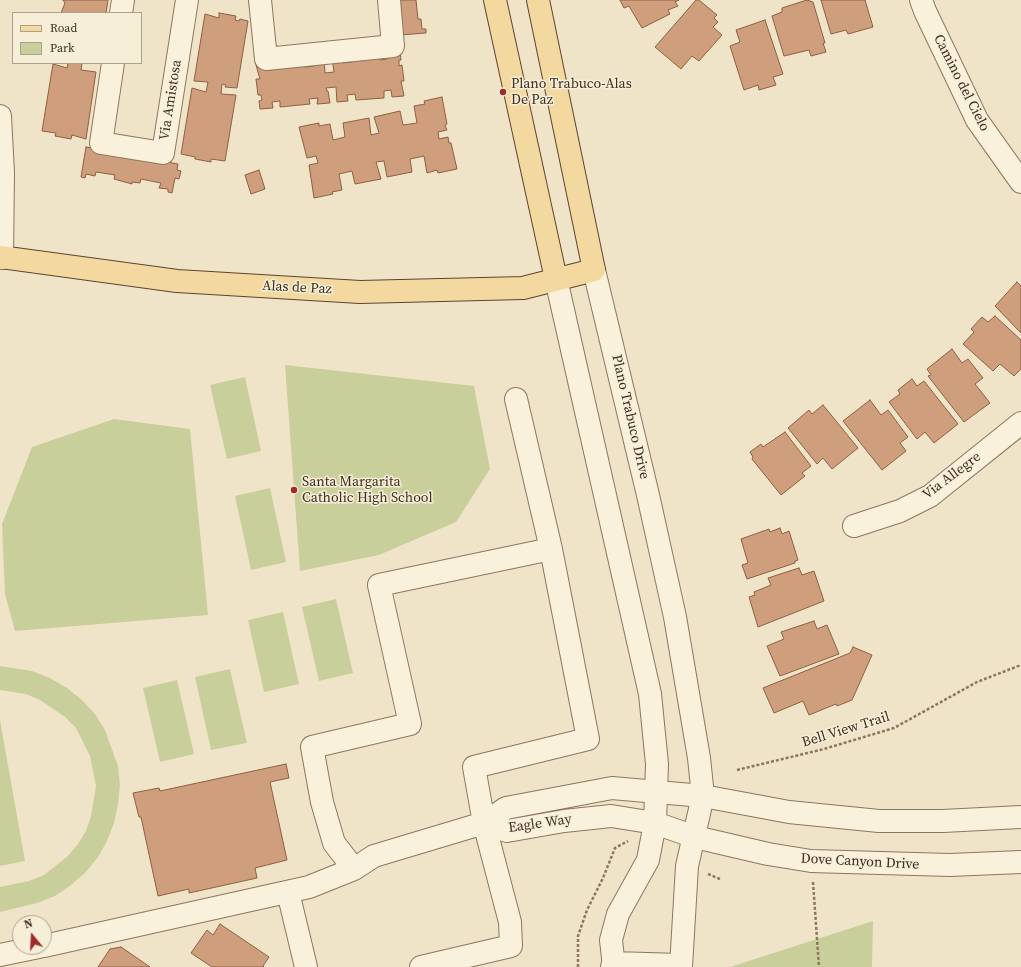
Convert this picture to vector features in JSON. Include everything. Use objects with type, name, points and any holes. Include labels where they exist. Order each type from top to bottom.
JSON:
[{"type":"main road","points":[[495,0],[556,280]]},
{"type":"main road","name":"Plano Trabuco Drive","points":[[538,0],[594,270]]},
{"type":"main road","name":"Alas de Paz","points":[[1,258],[176,281],[360,292],[523,288],[594,270]]},
{"type":"street","points":[[121,12],[123,0]]},
{"type":"street","name":"Via Amistosa","points":[[113,64],[101,143],[163,153],[187,0]]},
{"type":"street","points":[[260,0],[266,59],[393,46],[389,0]]},
{"type":"street","name":"Camino del Cielo","points":[[922,0],[925,11],[977,120],[1021,182]]},
{"type":"street","points":[[0,116],[4,173],[1,258]]},
{"type":"street","name":"Plano Trabuco Drive","points":[[594,270],[648,495],[674,617],[699,758],[703,796],[695,837],[687,866],[681,966]]},
{"type":"street","points":[[556,280],[650,694],[657,764],[655,823],[648,860],[618,914],[610,940],[613,966],[681,966]]},
{"type":"street","points":[[421,967],[511,946],[510,922],[484,823],[474,767],[588,738],[551,549],[516,399]]},
{"type":"street","name":"Via Allegre","points":[[854,526],[900,511],[930,496],[1021,422]]},
{"type":"street","points":[[354,869],[334,843],[322,802],[312,747],[410,724],[379,585],[551,549]]},
{"type":"street","name":"Eagle Way","points":[[484,823],[506,808],[612,788],[657,792]]},
{"type":"street","points":[[657,792],[703,796],[789,812],[879,821],[942,821],[1021,817]]},
{"type":"street","name":"Eagle Way","points":[[484,823],[507,831],[564,821],[611,816],[655,823]]},
{"type":"street","points":[[52,944],[309,887],[354,869],[374,856],[484,823]]},
{"type":"street","name":"Dove Canyon Drive","points":[[655,823],[695,837],[768,854],[811,862],[942,865],[1021,862]]},
{"type":"street","points":[[288,892],[306,967]]},
{"type":"street","points":[[0,955],[12,953]]},
{"type":"path","name":"Bell View Trail","points":[[737,770],[824,749],[894,728],[977,682],[1021,665]]},
{"type":"path","points":[[811,862],[819,967]]},
{"type":"green space","points":[[285,365],[474,386],[490,469],[456,522],[379,555],[300,571]]},
{"type":"green space","points":[[245,377],[261,451],[227,459],[210,385]]},
{"type":"green space","points":[[114,419],[190,429],[208,615],[15,631],[5,594],[2,524],[32,447]]},
{"type":"green space","points":[[270,488],[286,562],[251,570],[235,496]]},
{"type":"green space","points":[[336,599],[353,673],[319,681],[302,607]]},
{"type":"green space","points":[[283,612],[299,684],[264,692],[248,620]]},
{"type":"green space","points":[[0,666],[32,671],[50,678],[67,688],[82,700],[95,714],[105,730],[118,766],[120,785],[114,823],[107,841],[98,857],[86,872],[55,896],[37,903],[0,912],[0,887],[29,881],[44,875],[68,856],[78,844],[86,831],[91,816],[96,786],[90,756],[76,728],[65,717],[40,700],[26,694],[0,690]]},
{"type":"green space","points":[[230,669],[247,743],[211,750],[195,677]]},
{"type":"green space","points":[[177,680],[194,754],[160,762],[143,688]]},
{"type":"green space","points":[[0,720],[25,861],[0,866]]},
{"type":"green space","points":[[873,921],[872,967],[730,967]]},
{"type":"building","points":[[63,0],[108,0],[106,12],[61,12],[65,3]]},
{"type":"building","points":[[397,0],[416,0],[418,19],[421,19],[422,29],[426,29],[426,33],[400,35]]},
{"type":"building","points":[[620,0],[679,0],[675,2],[678,6],[668,10],[670,14],[642,28],[629,6],[624,8]]},
{"type":"building","points":[[696,0],[699,0],[717,15],[714,18],[718,22],[713,27],[722,35],[699,61],[692,56],[681,69],[655,47]]},
{"type":"building","points":[[807,0],[813,2],[825,43],[823,43],[826,52],[811,56],[809,50],[784,56],[772,16],[782,12],[782,8]]},
{"type":"building","points":[[821,0],[865,0],[873,27],[848,34],[846,30],[831,34]]},
{"type":"building","points":[[219,13],[236,16],[235,20],[239,21],[240,19],[248,21],[237,88],[225,87],[226,85],[222,84],[221,94],[236,95],[225,161],[211,159],[211,162],[195,159],[195,157],[181,154],[192,88],[206,92],[208,82],[194,81],[205,14],[219,18]]},
{"type":"building","points":[[765,20],[783,74],[773,77],[776,85],[759,90],[758,85],[744,90],[730,46],[740,42],[736,30]]},
{"type":"building","points":[[400,51],[401,60],[399,60],[399,66],[402,65],[404,81],[401,81],[404,96],[392,97],[391,90],[384,91],[384,98],[356,100],[355,94],[347,95],[348,101],[337,102],[336,87],[326,88],[330,103],[317,104],[318,98],[309,99],[310,104],[280,107],[280,101],[272,102],[273,108],[260,109],[259,101],[262,100],[261,95],[258,95],[256,79],[260,79],[256,65],[269,63],[270,70],[277,69],[277,63],[304,60],[305,67],[314,66],[314,62],[324,58],[325,73],[334,72],[332,57],[343,59],[343,63],[352,62],[351,55],[379,53],[380,60],[387,59],[387,52]]},
{"type":"building","points":[[53,64],[67,68],[68,64],[82,64],[81,70],[96,72],[86,139],[72,135],[71,139],[55,136],[56,133],[42,131]]},
{"type":"building","points":[[442,97],[447,124],[445,125],[447,130],[438,132],[439,139],[448,137],[449,143],[451,143],[457,169],[438,173],[437,170],[427,173],[424,156],[410,159],[412,172],[387,177],[384,161],[376,162],[381,179],[355,184],[352,171],[339,174],[342,190],[332,192],[333,194],[314,198],[309,165],[318,163],[316,156],[307,158],[299,127],[319,123],[319,126],[330,124],[333,140],[345,137],[343,123],[369,118],[371,135],[379,133],[374,117],[400,111],[403,125],[417,123],[414,106],[425,104],[424,101]]},
{"type":"building","points":[[86,147],[178,164],[177,170],[181,171],[179,179],[175,178],[172,193],[168,192],[168,189],[159,188],[161,183],[141,179],[140,183],[132,182],[132,184],[114,179],[115,175],[96,172],[95,176],[86,174],[85,178],[81,177]]},
{"type":"building","points":[[259,170],[265,189],[251,194],[245,175]]},
{"type":"building","points":[[1017,282],[1021,286],[1021,333],[995,306]]},
{"type":"building","points":[[995,316],[1021,340],[1021,369],[1014,376],[1000,364],[993,371],[963,344],[974,332],[971,329],[982,317],[988,322]]},
{"type":"building","points":[[952,349],[962,363],[968,359],[983,378],[975,384],[990,403],[964,422],[928,376],[931,375],[927,369]]},
{"type":"building","points":[[912,379],[917,386],[924,381],[958,424],[934,443],[925,432],[917,439],[889,402],[900,394],[898,390]]},
{"type":"building","points":[[870,400],[881,415],[888,410],[908,437],[900,443],[906,451],[882,470],[843,421]]},
{"type":"building","points":[[823,405],[858,448],[832,469],[823,458],[817,464],[788,428],[809,410],[812,414]]},
{"type":"building","points":[[785,432],[811,466],[802,473],[805,476],[781,495],[752,459],[753,457],[750,452],[761,444],[763,447]]},
{"type":"building","points":[[780,528],[782,534],[789,531],[798,560],[795,561],[795,563],[747,579],[742,565],[748,563],[741,539],[769,529],[770,532]]},
{"type":"building","points":[[799,568],[802,575],[814,571],[824,601],[758,627],[749,597],[755,595],[754,592],[771,585],[768,578]]},
{"type":"building","points":[[814,621],[817,629],[827,625],[839,654],[780,676],[767,646],[784,639],[781,632]]},
{"type":"building","points":[[853,647],[872,655],[852,700],[837,706],[836,704],[809,715],[803,701],[774,713],[763,688],[850,653]]},
{"type":"building","points":[[286,764],[289,778],[270,782],[287,860],[255,868],[257,878],[189,893],[189,889],[158,896],[141,817],[139,817],[133,793],[159,788],[160,791]]},
{"type":"building","points":[[220,924],[269,957],[263,966],[264,967],[212,967],[191,953],[207,930],[213,935]]},
{"type":"building","points":[[121,947],[150,967],[98,967],[110,949]]},
{"type":"place","name":"Plano Trabuco-Alas De Paz","points":[[503,92]]},
{"type":"place","name":"Santa Margarita Catholic High School","points":[[294,490]]}]
